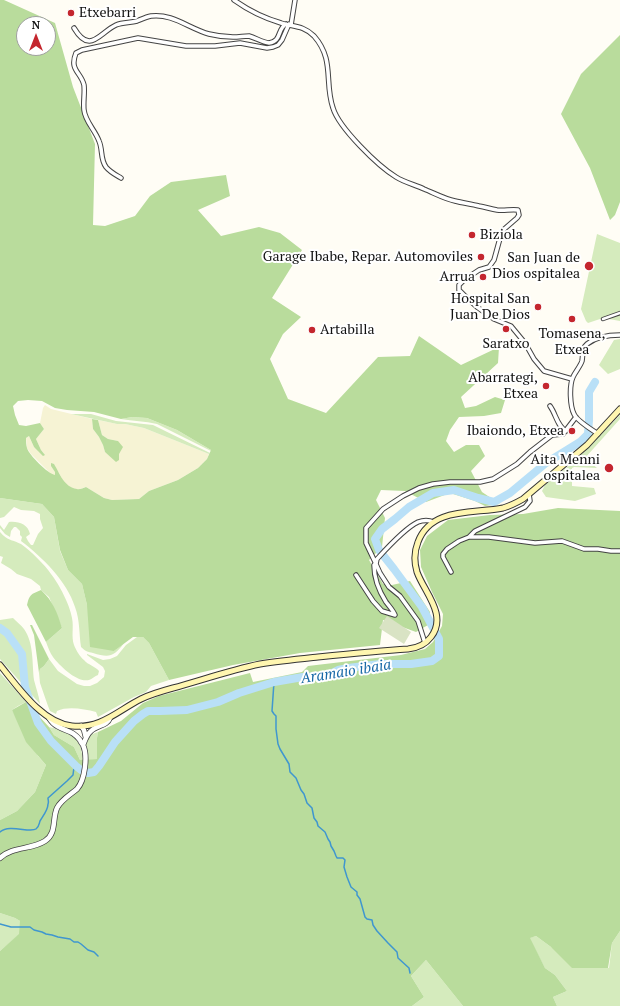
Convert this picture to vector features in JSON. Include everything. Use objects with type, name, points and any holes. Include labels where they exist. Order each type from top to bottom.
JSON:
[{"type":"main road","points":[[0,665],[37,708],[48,717],[64,725],[81,726],[94,725],[110,718],[149,695],[261,664],[330,656],[408,650],[419,647],[433,634],[437,622],[434,605],[422,584],[417,571],[415,557],[417,543],[424,531],[434,522],[460,512],[504,508],[517,503],[587,445],[620,409]]},
{"type":"street","points":[[234,0],[244,7],[261,15],[282,23],[305,29],[313,36],[325,54],[328,65],[330,94],[333,109],[340,122],[351,136],[368,153],[397,177],[455,201],[494,210],[518,210],[517,218],[502,231],[494,260],[489,267],[479,270],[464,280],[459,285],[459,290],[494,319],[511,326],[526,343],[534,359],[544,371],[572,379]]},
{"type":"street","points":[[121,178],[109,171],[105,166],[102,159],[102,148],[99,139],[88,122],[84,111],[84,84],[76,72],[74,65],[76,53],[82,50],[138,38],[186,46],[216,46],[240,43],[267,48],[274,47],[282,40],[289,24],[295,0]]},
{"type":"street","points":[[74,28],[84,39],[94,40],[118,24],[136,21],[147,17],[162,16],[208,34],[233,37],[247,36],[269,43],[273,42],[277,38],[283,25],[289,24]]},
{"type":"street","points":[[603,319],[620,313]]},
{"type":"street","points":[[598,434],[576,417],[571,407],[572,379],[582,362],[584,348],[586,345],[604,336],[620,335]]},
{"type":"street","points":[[550,406],[555,412],[559,426],[565,433]]},
{"type":"street","points":[[425,643],[418,621],[400,596],[389,587],[380,572],[366,543],[366,528],[382,509],[419,488],[432,484],[450,482],[480,482],[493,479],[517,464],[552,435],[565,433],[576,417]]},
{"type":"street","points":[[470,537],[470,535],[476,531],[525,507],[530,501],[529,494]]},
{"type":"street","points":[[356,575],[373,601],[382,611],[395,615],[382,596],[375,578],[374,565],[376,564],[377,559],[408,528],[419,521],[429,520],[434,522]]},
{"type":"street","points":[[451,572],[443,557],[443,554],[447,549],[459,541],[470,537],[489,537],[535,543],[562,541],[584,549],[620,551]]},
{"type":"street","points":[[0,858],[10,851],[39,844],[51,836],[54,830],[58,807],[77,788],[82,780],[85,766],[83,745],[75,734],[56,726],[48,717]]},
{"type":"street","points":[[83,745],[90,731],[107,723],[110,718]]},
{"type":"street","points":[[81,726],[84,730],[86,738]]},
{"type":"street","points":[[78,738],[81,726]]},
{"type":"shaded area","points":[[45,405],[51,409],[92,419],[93,429],[99,437],[105,452],[119,460],[118,441],[108,439],[102,435],[98,420],[144,428],[209,454],[207,459],[198,468],[178,480],[149,491],[139,499],[112,500],[104,498],[86,487],[77,490],[68,486],[63,481],[59,473],[51,466],[55,471],[55,476],[52,475],[27,448],[26,438],[29,436],[34,447],[45,455],[36,439],[44,429],[40,423]]},
{"type":"green space","points":[[0,0],[4,0],[39,16],[16,16],[16,56],[56,56],[56,27],[73,87],[95,144],[93,225],[105,226],[135,216],[150,196],[171,182],[226,175],[230,196],[198,210],[221,236],[259,227],[280,233],[302,250],[272,298],[301,317],[283,334],[270,359],[288,399],[326,413],[378,357],[410,356],[419,336],[461,365],[499,347],[498,363],[461,397],[465,408],[476,406],[495,397],[505,400],[501,413],[484,416],[459,417],[450,430],[446,441],[454,452],[466,445],[479,445],[485,456],[471,471],[482,492],[500,504],[485,506],[475,501],[450,493],[426,502],[405,491],[381,490],[376,500],[385,518],[382,547],[369,560],[383,584],[392,585],[410,581],[430,612],[428,625],[416,632],[383,620],[380,645],[300,653],[233,665],[169,680],[149,643],[143,637],[133,637],[114,651],[90,647],[87,605],[82,584],[68,570],[60,550],[54,517],[42,504],[0,498]],"holes":[[[18,401],[42,401],[55,408],[94,412],[121,419],[132,417],[147,418],[177,430],[211,450],[207,459],[198,468],[178,480],[149,491],[139,499],[112,500],[104,498],[86,487],[78,489],[69,486],[63,480],[54,464],[51,463],[51,466],[55,472],[55,475],[44,468],[28,451],[26,438],[29,436],[34,447],[43,456],[45,455],[36,439],[44,429],[40,423],[26,426],[19,425],[13,406]]]},
{"type":"green space","points":[[620,35],[620,202],[615,215],[610,220],[590,168],[561,114],[581,74]]},
{"type":"green space","points":[[597,234],[620,243],[620,321],[603,318],[588,323],[581,309]]},
{"type":"green space","points":[[620,339],[620,369],[608,374],[599,365],[614,340]]},
{"type":"green space","points":[[71,414],[91,414],[116,421],[153,425],[210,453],[209,454],[144,428]]},
{"type":"green space","points":[[620,415],[620,419],[585,458],[597,468],[572,468],[572,486],[594,488],[596,494],[575,501],[546,497],[542,491],[545,485],[576,460]]},
{"type":"green space","points":[[132,417],[147,418],[177,430],[211,451],[157,424],[121,419]]},
{"type":"green space","points":[[92,419],[98,420],[102,435],[108,439],[118,441],[123,447],[119,454],[119,460],[116,462],[105,452],[99,437],[93,429]]},
{"type":"green space","points":[[0,498],[42,504],[54,517],[60,551],[68,570],[82,584],[87,605],[114,651],[124,643],[114,654],[103,656],[87,651],[81,647],[77,612],[71,597],[60,579],[37,554],[21,541],[22,537],[20,535],[20,531],[16,527],[14,527],[11,531],[10,537],[0,528],[0,525],[4,530],[9,522],[22,524],[29,531],[30,534],[26,537],[31,545],[33,545],[38,534],[43,528],[40,514],[34,511],[21,510],[14,507],[4,517],[0,518]]},
{"type":"green space","points":[[558,508],[620,511],[620,931],[612,943],[608,968],[572,968],[551,947],[536,936],[530,938],[545,968],[555,975],[567,991],[553,997],[557,1006],[463,1006],[426,960],[411,976],[424,997],[412,1006],[0,1006],[0,951],[19,934],[20,921],[0,913],[0,820],[17,811],[35,792],[46,765],[26,742],[12,710],[26,702],[49,727],[54,735],[74,747],[80,760],[97,759],[98,732],[121,721],[143,703],[159,696],[250,673],[253,682],[302,672],[308,666],[401,655],[425,649],[433,642],[442,626],[443,614],[421,567],[420,550],[427,536],[448,520],[490,515],[523,514]]},
{"type":"green space","points":[[0,532],[29,550],[54,578],[64,595],[71,613],[73,621],[73,642],[75,647],[87,663],[99,671],[98,675],[89,680],[79,679],[64,669],[53,657],[46,642],[62,628],[49,597],[41,590],[40,586],[31,579],[17,574],[1,563],[3,557],[0,556]]},
{"type":"green space","points":[[41,590],[49,598],[54,607],[62,628],[46,642],[27,605],[31,595]]},
{"type":"green space","points":[[387,616],[411,632],[404,644],[379,628]]},
{"type":"green space","points":[[13,618],[24,629],[30,640],[34,680],[40,704],[0,659],[0,620]]},
{"type":"green space","points":[[30,625],[32,625],[49,659],[40,669],[39,673],[34,635]]},
{"type":"green space","points":[[137,637],[143,637],[149,643],[169,680],[151,686],[146,692],[98,717],[96,712],[81,709],[61,709],[57,711],[56,714],[50,711],[40,683],[39,673],[40,669],[49,659],[58,671],[77,684],[90,686],[97,683],[104,677],[105,671],[103,667],[87,654],[103,660],[110,659],[117,656],[126,645]]},
{"type":"green space","points":[[0,673],[26,702],[12,710],[38,756],[46,765],[35,792],[17,811],[0,820]]},
{"type":"green space","points":[[49,727],[64,731],[74,736],[80,745],[83,760],[80,760],[74,747],[54,735]]},
{"type":"green space","points":[[98,732],[97,759],[87,760],[85,742],[89,736]]},
{"type":"green space","points":[[0,913],[20,921],[20,934],[0,951]]},
{"type":"green space","points":[[620,931],[620,1006],[557,1006],[553,997],[567,991],[555,975],[545,968],[529,938],[536,936],[551,947],[609,968],[612,943]]},
{"type":"green space","points":[[426,960],[463,1006],[412,1006],[424,997],[411,976]]},
{"type":"waterway","name":"Aramaio ibaia","points":[[0,628],[7,633],[22,654],[25,687],[38,723],[51,741],[76,766],[88,773],[94,772],[115,742],[134,721],[148,711],[187,710],[218,702],[239,693],[274,682],[303,677],[326,676],[338,670],[348,668],[380,664],[411,664],[432,661],[439,656],[439,639],[422,607],[379,550],[375,539],[382,529],[409,507],[433,493],[454,490],[494,502],[510,493],[546,463],[580,442],[588,434],[589,392],[595,382]]},
{"type":"waterway","points":[[274,682],[272,711],[276,716],[278,744],[289,764],[290,772],[296,778],[307,803],[312,808],[314,818],[318,826],[325,832],[337,858],[343,858],[345,860],[344,867],[347,877],[351,887],[357,892],[365,917],[372,920],[377,931],[397,952],[398,958],[409,968],[410,973]]},
{"type":"waterway","points":[[0,832],[9,829],[36,829],[47,808],[48,798],[73,775],[74,767],[76,766]]},
{"type":"waterway","points":[[0,924],[11,927],[30,927],[46,934],[70,939],[74,942],[78,942],[98,956]]},
{"type":"place","name":"Etxebarri","points":[[71,13]]},
{"type":"place","name":"Biziola","points":[[472,235]]},
{"type":"place","name":"Garage Ibabe, Repar. Automoviles","points":[[481,257]]},
{"type":"place","name":"San Juan de Dios ospitalea","points":[[589,266]]},
{"type":"place","name":"Arrua","points":[[483,277]]},
{"type":"place","name":"Hospital San Juan De Dios","points":[[538,307]]},
{"type":"place","name":"Tomasena, Etxea","points":[[572,319]]},
{"type":"place","name":"Saratxo","points":[[506,329]]},
{"type":"place","name":"Artabilla","points":[[312,330]]},
{"type":"place","name":"Abarrategi, Etxea","points":[[546,386]]},
{"type":"place","name":"Ibaiondo, Etxea","points":[[572,431]]},
{"type":"place","name":"Aita Menni ospitalea","points":[[609,468]]}]
